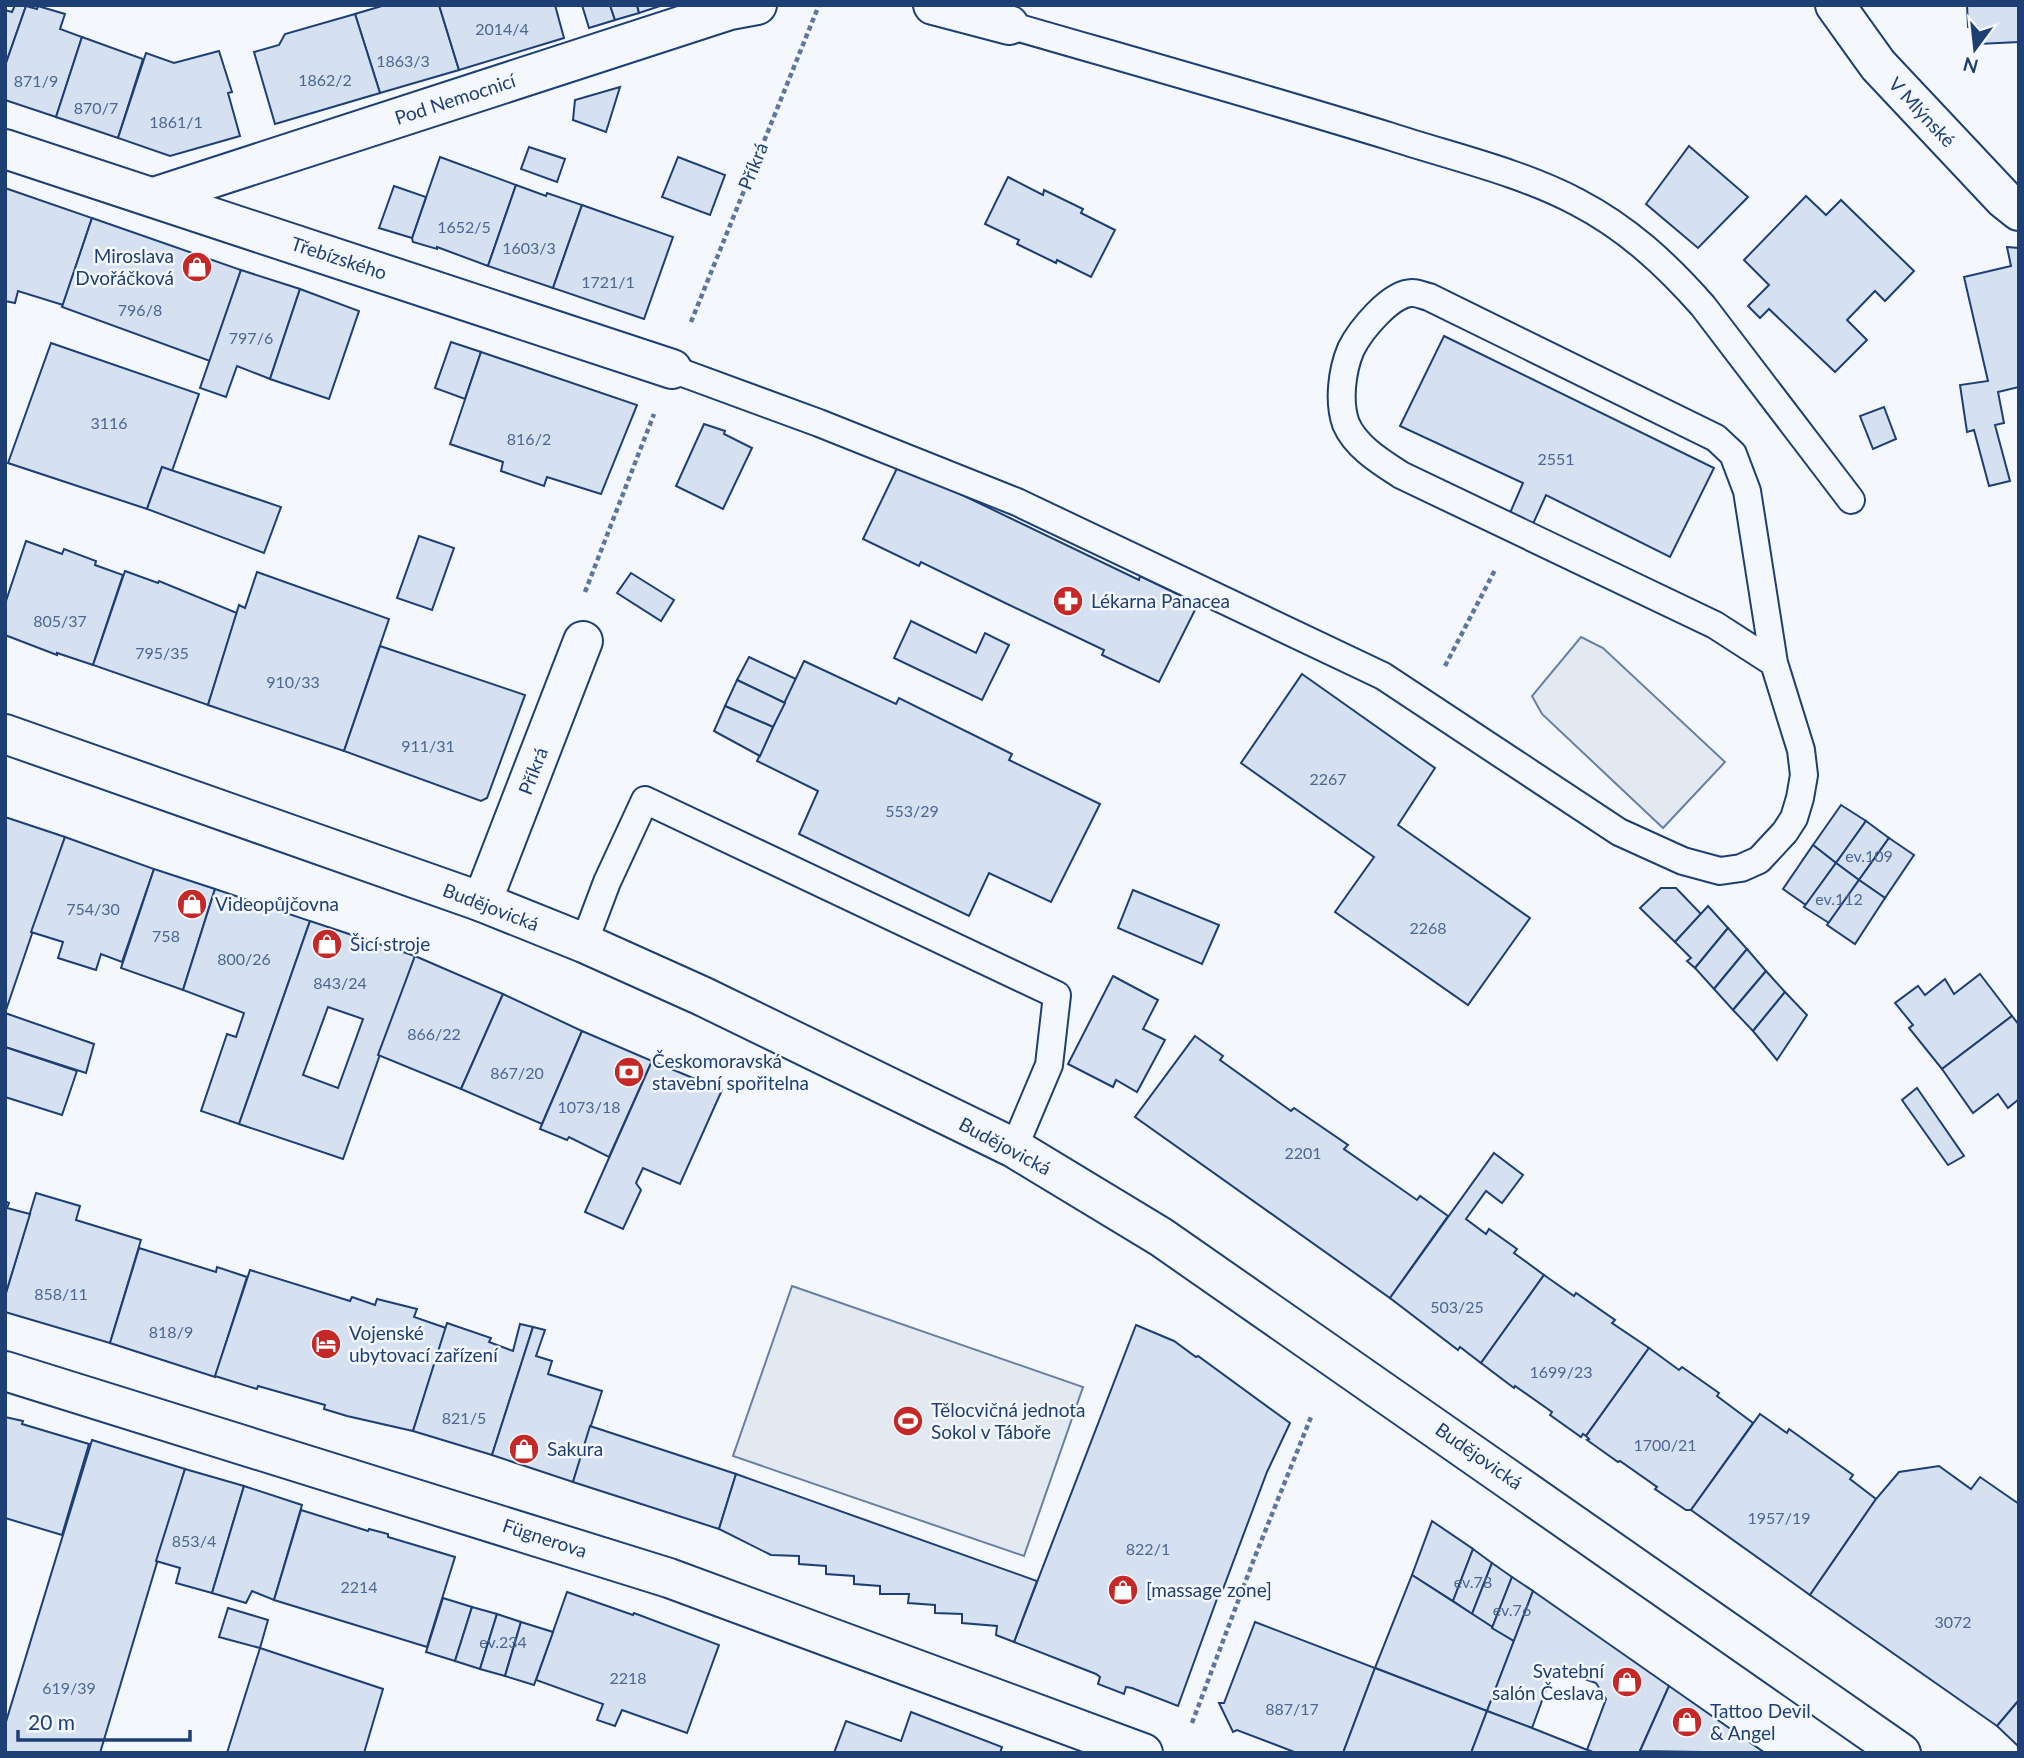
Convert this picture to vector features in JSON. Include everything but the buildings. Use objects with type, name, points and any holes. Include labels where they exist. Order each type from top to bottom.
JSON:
[{"type":"street","name":"Pod Nemocnicí","points":[[155,197],[717,15],[757,5]]},
{"type":"street","points":[[933,5],[1009,25]]},
{"type":"street","name":"V Mlýnské","points":[[1835,5],[1878,65],[2004,199],[2019,211]]},
{"type":"street","name":"Třebízského","points":[[5,149],[672,369]]},
{"type":"street","name":"Příkrá","points":[[482,902],[583,641]]},
{"type":"street","name":"Budějovická","points":[[5,734],[482,902],[583,943],[702,996],[1014,1148],[1172,1244],[1901,1753]]},
{"type":"street","name":"Fügnerova","points":[[5,1371],[669,1578],[1074,1741],[1143,1753]]},
{"type":"lane","points":[[1009,25],[1351,125],[1524,179],[1577,202],[1656,255],[1677,277],[1703,306],[1851,500]]},
{"type":"lane","points":[[672,369],[818,423],[1017,502],[1383,676],[1619,832],[1683,861],[1720,871],[1741,868],[1759,860],[1794,818],[1804,775],[1801,750],[1774,663],[1747,491],[1733,453],[1716,438],[1429,297],[1412,292],[1390,300],[1368,325],[1352,349],[1341,390],[1346,424],[1371,455],[1401,475],[1715,625],[1774,663]]},
{"type":"lane","points":[[583,943],[607,882],[645,800],[1045,989],[1057,995],[1049,1065],[1014,1148]]},
{"type":"path","name":"Příkrá","points":[[689,327],[819,5]]},
{"type":"path","points":[[583,598],[650,427]]},
{"type":"path","points":[[1425,704],[1517,530]]},
{"type":"path","points":[[1192,1723],[1311,1418]]},
{"type":"shaded area","points":[[1581,637],[1603,648],[1725,762],[1663,828],[1542,714],[1532,696]]},
{"type":"shaded area","name":"Tělocvičná jednota Sokol v Táboře","points":[[792,1286],[1083,1387],[1024,1556],[733,1456]]},
{"type":"place","name":"Miroslava Dvořáčková","points":[[197,267]]},
{"type":"place","name":"Lékarna Panacea","points":[[1068,601]]},
{"type":"place","name":"Videopůjčovna","points":[[192,904]]},
{"type":"place","name":"Šicí stroje","points":[[327,944]]},
{"type":"place","name":"Českomoravská stavební spořitelna","points":[[629,1072]]},
{"type":"place","name":"Vojenské ubytovací zařízení","points":[[326,1344]]},
{"type":"place","name":"Tělocvičná jednota Sokol v Táboře","points":[[908,1421]]},
{"type":"place","name":"Sakura","points":[[524,1449]]},
{"type":"place","name":"[massage zone]","points":[[1123,1590]]},
{"type":"place","name":"Svatební salón Česlava","points":[[1627,1682]]},
{"type":"place","name":"Tattoo Devil & Angel","points":[[1687,1722]]}]
